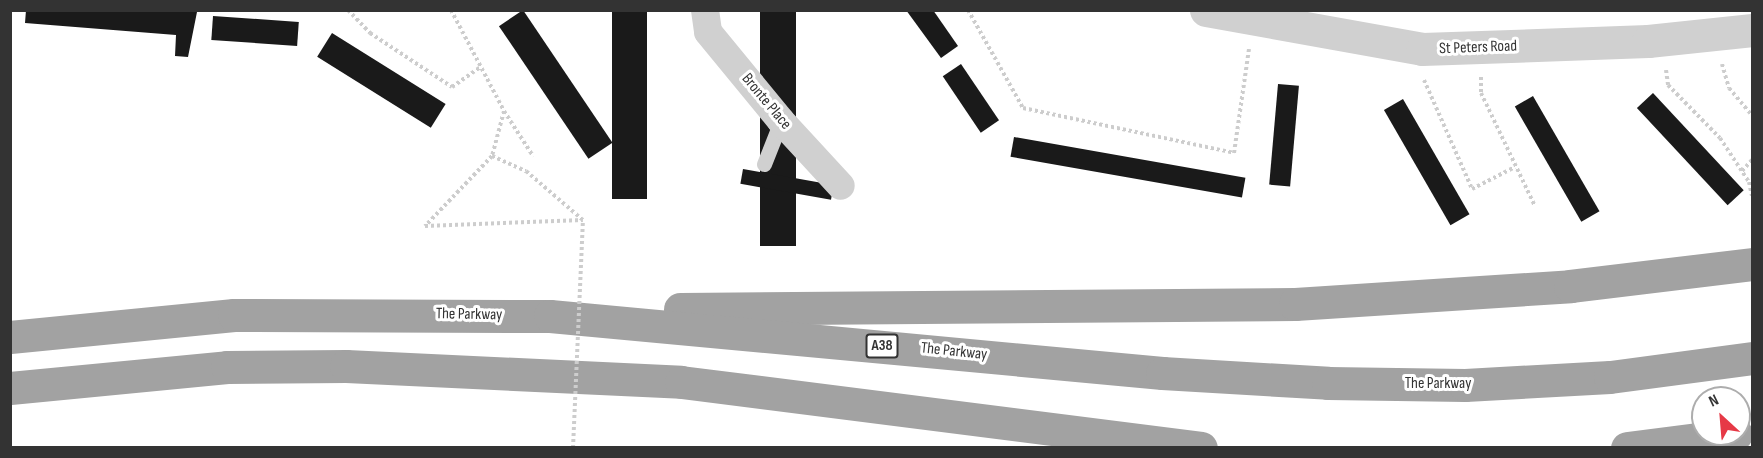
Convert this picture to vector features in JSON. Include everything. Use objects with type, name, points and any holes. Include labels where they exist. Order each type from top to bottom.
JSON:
[{"type":"highway","name":"A38","points":[[381,314],[1295,304],[1570,286],[1752,264]]},
{"type":"highway","name":"The Parkway","points":[[10,337],[234,315],[550,316],[1162,373],[1328,383],[1465,385],[1610,377],[1752,358]]},
{"type":"highway","points":[[10,388],[227,367],[346,366],[681,382],[991,424],[1201,447]]},
{"type":"highway","points":[[991,424],[1047,447]]},
{"type":"highway","points":[[1628,447],[1691,440]]},
{"type":"street","name":"Bronte Place","points":[[705,10],[708,32],[781,121],[841,186]]},
{"type":"street","name":"St Peters Road","points":[[1206,10],[1422,49],[1664,39],[1752,30]]},
{"type":"lane","points":[[764,164],[781,121]]},
{"type":"path","points":[[348,10],[370,33],[452,87],[481,67]]},
{"type":"path","points":[[452,10],[504,111],[533,156]]},
{"type":"path","points":[[968,10],[1023,108],[1234,153],[1253,19]]},
{"type":"path","points":[[1712,35],[1729,88],[1752,115]]},
{"type":"path","points":[[1664,39],[1668,85],[1720,138],[1742,171],[1752,196]]},
{"type":"path","points":[[1479,48],[1481,93],[1535,206]]},
{"type":"path","points":[[1422,49],[1424,82],[1472,189],[1515,167]]},
{"type":"path","points":[[504,111],[492,156],[425,226],[583,220]]},
{"type":"path","points":[[492,156],[526,171],[583,220]]},
{"type":"path","points":[[1742,171],[1752,160]]},
{"type":"path","points":[[573,447],[583,220]]},
{"type":"building","points":[[26,10],[184,10],[197,12],[188,57],[175,56],[176,35],[25,23]]},
{"type":"building","points":[[523,10],[612,143],[588,159],[499,26]]},
{"type":"building","points":[[612,10],[647,10],[647,199],[612,199]]},
{"type":"building","points":[[760,10],[796,10],[796,246],[760,246]]},
{"type":"building","points":[[906,10],[933,10],[958,46],[941,58]]},
{"type":"building","points":[[213,16],[299,22],[297,46],[211,40]]},
{"type":"building","points":[[332,33],[446,104],[431,128],[317,57]]},
{"type":"building","points":[[961,64],[999,120],[981,133],[943,76]]},
{"type":"building","points":[[1278,84],[1299,86],[1290,186],[1269,185]]},
{"type":"building","points":[[1653,93],[1744,190],[1728,205],[1637,108]]},
{"type":"building","points":[[1533,96],[1600,211],[1581,222],[1515,106]]},
{"type":"building","points":[[1403,99],[1470,214],[1450,225],[1384,110]]},
{"type":"building","points":[[1014,137],[1245,178],[1242,198],[1011,157]]},
{"type":"building","points":[[743,169],[834,185],[831,200],[740,184]]}]
